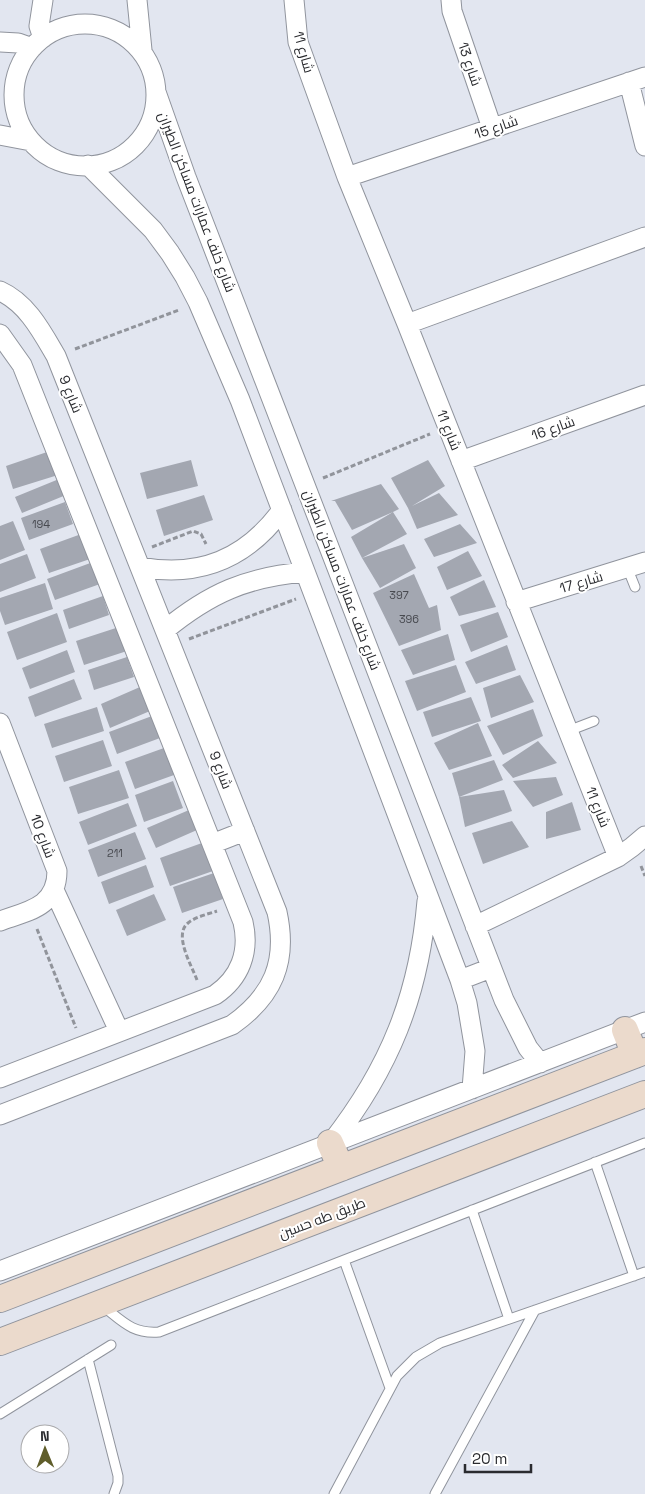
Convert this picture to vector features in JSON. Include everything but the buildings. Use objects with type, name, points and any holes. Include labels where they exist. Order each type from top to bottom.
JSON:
[{"type":"main road","points":[[0,1299],[640,1053],[635,1026]]},
{"type":"main road","name":"طريق طه حسين","points":[[0,1342],[645,1094]]},
{"type":"main road","points":[[330,1143],[341,1168]]},
{"type":"street","points":[[37,43],[43,0]]},
{"type":"street","points":[[137,0],[142,50],[154,77],[156,92],[150,123],[142,136],[131,148],[118,157],[104,163],[88,165],[72,164],[57,160],[43,152],[31,141],[16,111],[14,94],[16,77],[22,62],[37,43],[64,28],[86,24],[102,26],[116,31],[142,50]]},
{"type":"street","name":"شارع 11","points":[[294,0],[298,42],[347,177],[618,857]]},
{"type":"street","name":"شارع 13","points":[[450,0],[452,11],[492,128]]},
{"type":"street","points":[[0,42],[18,44],[37,43]]},
{"type":"street","points":[[637,79],[645,146]]},
{"type":"street","name":"شارع 15","points":[[347,177],[637,79]]},
{"type":"street","name":"شارع خلف عمارات مساكن الطيران","points":[[156,92],[186,177],[491,968],[504,1000],[528,1048],[540,1062]]},
{"type":"street","points":[[0,135],[31,141]]},
{"type":"street","points":[[88,165],[153,230],[175,261],[198,302],[240,400],[460,980],[475,1051],[472,1089]]},
{"type":"street","points":[[407,324],[645,237]]},
{"type":"street","name":"شارع 9","points":[[0,290],[23,307],[39,328],[56,356],[277,912],[281,944],[279,961],[267,991],[257,1004],[232,1025],[1,1112]]},
{"type":"street","points":[[0,334],[22,365],[246,933],[246,948],[242,964],[231,981],[223,989],[205,999],[0,1078]]},
{"type":"street","name":"شارع 16","points":[[461,461],[645,394]]},
{"type":"street","points":[[138,560],[159,570],[178,571],[213,564],[231,557],[260,537],[282,510]]},
{"type":"street","name":"شارع 17","points":[[516,602],[636,565]]},
{"type":"street","points":[[169,638],[193,608],[232,587],[255,579],[305,572]]},
{"type":"street","name":"شارع 10","points":[[0,723],[57,871],[57,881],[54,890]]},
{"type":"street","points":[[212,844],[245,831]]},
{"type":"street","points":[[475,926],[618,857],[645,836]]},
{"type":"street","points":[[0,921],[40,906],[54,890]]},
{"type":"street","points":[[54,890],[119,1031]]},
{"type":"street","points":[[330,1143],[351,1117],[370,1088],[400,1027],[411,995],[419,962],[427,894]]},
{"type":"street","points":[[460,980],[491,968]]},
{"type":"street","points":[[0,1271],[635,1026]]},
{"type":"lane","points":[[635,587],[636,565]]},
{"type":"lane","points":[[568,731],[594,721]]},
{"type":"lane","points":[[100,1304],[130,1328],[149,1333],[159,1332],[645,1143]]},
{"type":"lane","points":[[595,1162],[634,1276]]},
{"type":"lane","points":[[472,1210],[509,1319]]},
{"type":"lane","points":[[344,1260],[390,1388]]},
{"type":"lane","points":[[334,1494],[397,1376],[427,1349],[645,1272]]},
{"type":"lane","points":[[435,1494],[535,1310]]},
{"type":"lane","points":[[0,1414],[111,1345]]},
{"type":"lane","points":[[88,1359],[118,1476],[118,1483],[114,1494]]},
{"type":"path","points":[[56,356],[198,302]]},
{"type":"path","points":[[305,485],[447,427]]},
{"type":"path","points":[[138,560],[193,531],[201,534],[203,537],[213,564]]},
{"type":"path","points":[[169,638],[313,592]]},
{"type":"path","points":[[205,999],[183,944],[182,932],[189,922],[236,904]]},
{"type":"path","points":[[29,910],[83,1045]]}]
